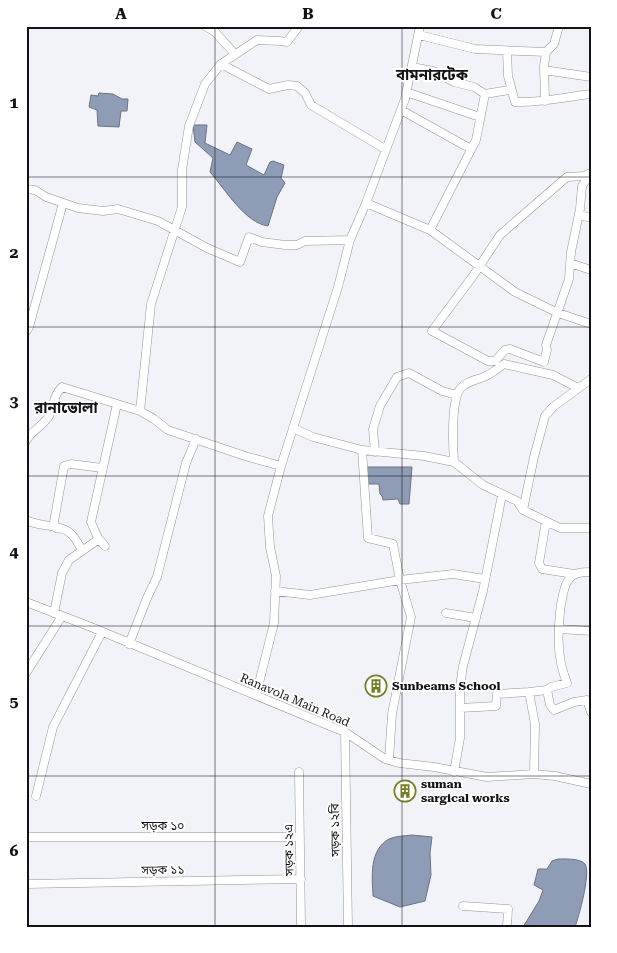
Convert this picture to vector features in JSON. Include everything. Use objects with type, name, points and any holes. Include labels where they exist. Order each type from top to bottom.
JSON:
[{"type":"street","points":[[205,26],[215,32],[236,54]]},
{"type":"street","points":[[140,411],[151,304],[182,207],[182,170],[189,126],[205,84],[221,64],[258,40],[280,40],[287,42],[299,26]]},
{"type":"street","points":[[256,695],[274,623],[276,576],[270,547],[268,516],[281,466],[338,287],[350,240],[401,110],[420,26]]},
{"type":"street","points":[[545,101],[544,70],[546,52],[554,44],[559,26]]},
{"type":"street","points":[[419,36],[475,49],[546,52]]},
{"type":"street","points":[[507,51],[508,76],[514,102],[537,102],[591,94]]},
{"type":"street","points":[[221,64],[269,89],[288,85],[298,86],[311,105],[386,149]]},
{"type":"street","points":[[412,67],[433,72],[454,82],[474,87],[485,94],[509,90]]},
{"type":"street","points":[[544,70],[591,77]]},
{"type":"street","points":[[406,92],[480,117]]},
{"type":"street","points":[[430,230],[476,140],[485,94]]},
{"type":"street","points":[[401,110],[471,149]]},
{"type":"street","points":[[591,175],[582,186],[569,279],[546,345],[547,350],[543,362],[510,349],[505,350],[495,361],[488,362],[432,331],[500,235],[567,177],[591,175]]},
{"type":"street","points":[[26,189],[35,190],[46,197],[78,208],[103,211],[118,209],[158,221],[207,248],[240,262],[248,237],[262,242],[284,245],[297,245],[304,241],[350,240]]},
{"type":"street","points":[[26,332],[29,327],[63,203]]},
{"type":"street","points":[[366,203],[430,230],[515,292],[558,313],[591,324]]},
{"type":"street","points":[[579,215],[591,218]]},
{"type":"street","points":[[570,263],[591,270]]},
{"type":"street","points":[[454,462],[453,436],[457,395],[461,387],[474,379],[486,376],[504,364],[553,375],[578,388]]},
{"type":"street","points":[[375,452],[373,429],[380,406],[398,377],[409,373],[442,391],[457,395]]},
{"type":"street","points":[[523,510],[545,416],[553,407],[591,379]]},
{"type":"street","points":[[26,441],[48,417],[55,394],[62,387],[140,411],[168,430],[281,466]]},
{"type":"street","points":[[105,546],[90,522],[117,404]]},
{"type":"street","points":[[293,428],[313,437],[362,450],[424,456],[454,462],[483,485],[517,501],[523,510],[560,528],[591,528]]},
{"type":"street","points":[[129,644],[157,577],[186,463],[196,439]]},
{"type":"street","points":[[362,450],[368,538],[393,544],[400,580],[411,617],[392,714],[389,760]]},
{"type":"street","points":[[56,528],[54,522],[64,466],[71,464],[102,468]]},
{"type":"street","points":[[454,772],[460,738],[460,687],[462,673],[485,579],[502,495]]},
{"type":"street","points":[[26,520],[33,524],[69,532],[82,550]]},
{"type":"street","points":[[546,521],[538,564],[542,569],[574,574],[591,572]]},
{"type":"street","points":[[54,613],[62,573],[70,558],[99,539]]},
{"type":"street","points":[[275,591],[310,595],[400,580],[453,574],[485,579]]},
{"type":"street","points":[[460,708],[496,706],[498,694],[547,690],[550,687],[567,684],[560,655],[559,618],[569,578],[574,574]]},
{"type":"street","name":"Ranavola Main Road","points":[[26,602],[345,732],[389,760],[486,777],[534,774],[556,776],[591,784]]},
{"type":"street","points":[[446,613],[476,618]]},
{"type":"street","points":[[26,673],[62,616]]},
{"type":"street","points":[[560,629],[591,631]]},
{"type":"street","points":[[36,796],[53,728],[102,632]]},
{"type":"street","points":[[547,690],[550,705],[554,710],[574,702],[587,700],[591,712]]},
{"type":"street","points":[[529,692],[535,724],[534,774]]},
{"type":"street","name":"সড়ক ১২বি","points":[[345,732],[348,927]]},
{"type":"street","name":"সড়ক ১২এ","points":[[299,772],[301,927]]},
{"type":"street","name":"সড়ক ১০","points":[[26,837],[300,837]]},
{"type":"street","name":"সড়ক ১১","points":[[26,884],[300,879]]},
{"type":"street","points":[[463,906],[508,909],[507,927]]},
{"type":"water","points":[[99,93],[113,94],[122,99],[128,99],[127,111],[121,111],[119,127],[98,126],[97,110],[89,107],[91,95],[98,96]]},
{"type":"water","points":[[193,125],[207,125],[205,143],[230,155],[237,142],[252,149],[246,165],[264,175],[270,162],[273,161],[284,165],[281,178],[285,183],[277,197],[268,226],[251,219],[243,212],[210,172],[213,158],[195,142]]},
{"type":"water","points":[[364,467],[412,467],[409,504],[400,504],[398,499],[383,500],[379,484],[364,484]]},
{"type":"water","points":[[412,835],[432,837],[430,853],[431,875],[425,901],[400,907],[373,896],[373,864],[378,850],[389,839]]},
{"type":"water","points":[[572,859],[585,864],[587,876],[584,895],[575,927],[523,927],[539,901],[543,890],[534,885],[538,869],[547,869],[552,861]]},
{"type":"place","name":"Sunbeams School","points":[[376,686]]},
{"type":"place","name":"suman sargical works","points":[[405,791]]},
{"type":"district","name":"বামনারটেক","points":[[432,75]]},
{"type":"district","name":"রানাভোলা","points":[[66,408]]}]
